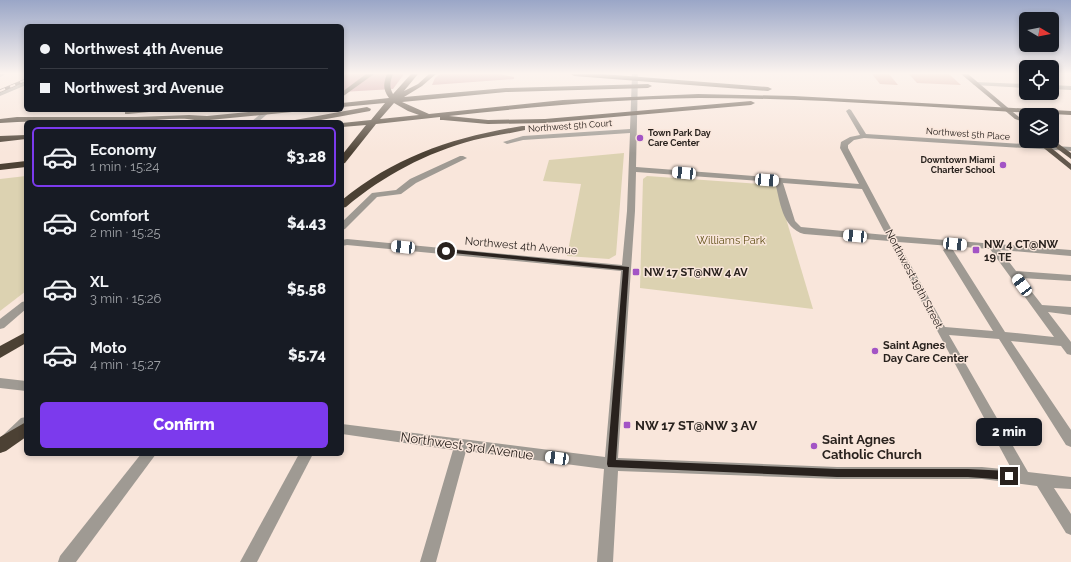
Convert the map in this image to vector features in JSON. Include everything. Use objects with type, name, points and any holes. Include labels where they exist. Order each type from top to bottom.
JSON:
[{"type":"highway","points":[[307,120],[344,114],[390,100]]},
{"type":"highway","points":[[344,158],[392,100]]},
{"type":"highway","points":[[344,105],[392,100]]},
{"type":"highway","points":[[396,100],[405,107],[421,113],[443,118],[488,122],[531,122],[583,119],[772,101],[822,100]]},
{"type":"highway","points":[[339,120],[380,108],[426,100]]},
{"type":"highway","points":[[344,125],[563,102],[597,100]]},
{"type":"highway","points":[[845,100],[983,104],[1019,102],[1071,105]]},
{"type":"highway","points":[[442,114],[619,105],[731,104],[1019,113]]},
{"type":"highway","points":[[983,104],[1019,111]]},
{"type":"highway","points":[[55,120],[111,112]]},
{"type":"highway","points":[[86,115],[124,112]]},
{"type":"highway","points":[[188,120],[270,112]]},
{"type":"highway","points":[[302,112],[317,120]]},
{"type":"highway","points":[[309,120],[319,112]]},
{"type":"highway","points":[[1059,112],[1071,112]]},
{"type":"highway","points":[[50,120],[75,117]]},
{"type":"highway","points":[[0,120],[52,118],[206,118]]},
{"type":"highway","points":[[1059,118],[1071,119]]},
{"type":"highway","points":[[344,203],[361,188],[382,174],[429,152],[486,135],[583,119]]},
{"type":"highway","points":[[0,127],[9,124],[24,123]]},
{"type":"highway","points":[[0,127],[24,123]]},
{"type":"highway","points":[[0,139],[24,137]]},
{"type":"highway","points":[[1,162],[24,156]]},
{"type":"highway","points":[[1,162],[24,164]]},
{"type":"highway","points":[[0,171],[24,168]]},
{"type":"highway","points":[[0,353],[24,338]]},
{"type":"highway","points":[[0,446],[24,431]]},
{"type":"main road","points":[[996,100],[1017,118],[1019,123]]},
{"type":"main road","points":[[1053,148],[1071,168]]},
{"type":"main road","points":[[1060,148],[1071,157]]},
{"type":"street","points":[[606,562],[611,464],[634,169],[635,100]]},
{"type":"street","points":[[849,111],[864,136]]},
{"type":"street","points":[[256,120],[266,112]]},
{"type":"street","name":"Northwest 5th Court","points":[[507,142],[523,138],[634,131]]},
{"type":"street","name":"Northwest 5th Place","points":[[846,142],[855,136],[864,136],[1019,143]]},
{"type":"street","name":"Northwest 19th Street","points":[[846,142],[844,148],[941,330],[1023,477]]},
{"type":"street","points":[[1060,148],[1071,149]]},
{"type":"street","points":[[344,225],[375,195],[398,192],[413,182],[463,158]]},
{"type":"street","points":[[634,169],[866,187]]},
{"type":"street","points":[[778,180],[791,222],[798,229],[804,231],[1071,253]]},
{"type":"street","name":"Northwest 4th Avenue","points":[[344,242],[626,268]]},
{"type":"street","points":[[993,247],[1068,346]]},
{"type":"street","points":[[948,250],[1071,441]]},
{"type":"street","points":[[1014,274],[1071,278]]},
{"type":"street","points":[[0,325],[24,306]]},
{"type":"street","points":[[1040,308],[1071,312]]},
{"type":"street","points":[[941,330],[1002,336],[1068,346]]},
{"type":"street","points":[[0,383],[24,386]]},
{"type":"street","points":[[0,446],[24,424]]},
{"type":"street","name":"Northwest 3rd Avenue","points":[[344,429],[611,464],[837,473],[982,473],[1071,483]]},
{"type":"street","points":[[428,562],[461,444]]},
{"type":"street","points":[[66,562],[147,456]]},
{"type":"street","points":[[248,562],[305,456]]},
{"type":"street","points":[[1041,479],[1071,528]]},
{"type":"green space","points":[[624,153],[616,255],[609,259],[567,256],[581,184],[543,181],[549,160]]},
{"type":"green space","points":[[24,176],[24,293],[0,311],[0,179]]},
{"type":"green space","name":"Williams Park","points":[[647,176],[776,185],[813,309],[640,288],[643,179]]},
{"type":"place","name":"Town Park Day Care Center","points":[[640,138]]},
{"type":"place","name":"Downtown Miami Charter School","points":[[1003,165]]},
{"type":"place","name":"NW 4 CT@NW 19 TE","points":[[976,250]]},
{"type":"place","name":"NW 17 ST@NW 4 AV","points":[[636,272]]},
{"type":"place","name":"Saint Agnes Day Care Center","points":[[875,351]]},
{"type":"place","name":"NW 17 ST@NW 3 AV","points":[[627,425]]},
{"type":"place","name":"Saint Agnes Catholic Church","points":[[814,446]]},
{"type":"route","points":[[446,251],[626,268],[611,464],[837,473],[936,472],[995,474],[1009,476]]}]
